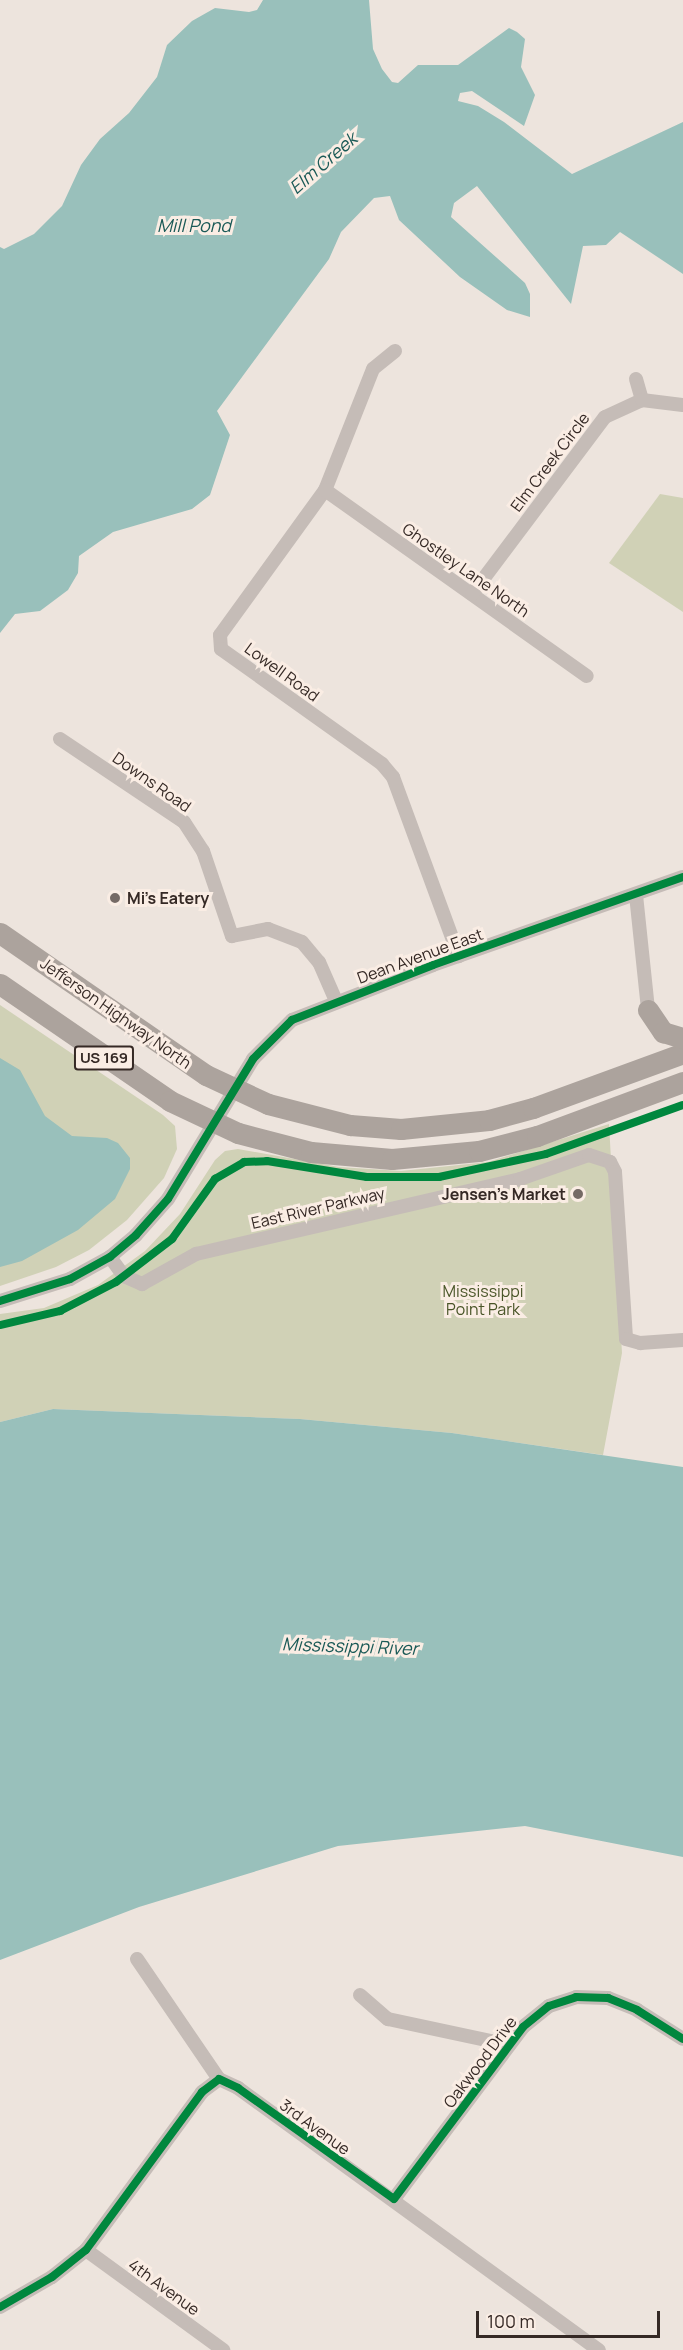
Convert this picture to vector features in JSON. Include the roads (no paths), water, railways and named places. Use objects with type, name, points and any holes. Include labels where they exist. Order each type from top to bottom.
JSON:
[{"type":"highway","name":"Jefferson Highway North","points":[[0,933],[161,1046],[234,1090]]},
{"type":"highway","name":"US 169","points":[[0,984],[144,1086],[213,1123],[255,1138],[311,1152],[360,1158],[448,1156],[537,1136],[683,1082]]},
{"type":"highway","points":[[648,1010],[663,1032],[683,1038]]},
{"type":"highway","name":"US 169","points":[[234,1090],[289,1111],[339,1123],[381,1128],[436,1127],[515,1114],[683,1053]]},
{"type":"street","name":"Lowell Road","points":[[395,351],[373,369],[325,490],[220,635],[221,649],[382,764],[393,777],[459,956]]},
{"type":"street","points":[[636,379],[642,400]]},
{"type":"street","name":"Elm Creek Circle","points":[[472,594],[590,431],[612,412],[642,400],[683,405]]},
{"type":"street","name":"Ghostley Lane North","points":[[325,490],[587,676]]},
{"type":"street","name":"Downs Road","points":[[60,739],[184,822],[203,851],[232,936],[268,929],[302,942],[319,962],[336,1001]]},
{"type":"street","name":"Dean Avenue East","points":[[0,1300],[50,1288],[110,1257],[168,1198],[234,1090],[274,1034],[292,1020],[336,1001],[459,956],[683,877]]},
{"type":"street","points":[[636,895],[648,1010]]},
{"type":"street","name":"East River Parkway","points":[[110,1257],[124,1276],[132,1282],[150,1282],[196,1254],[520,1179],[589,1155],[610,1162],[615,1172],[626,1339],[640,1343],[683,1340]]},
{"type":"street","name":"3rd Avenue","points":[[137,1959],[219,2079],[238,2088],[394,2199],[599,2350]]},
{"type":"street","points":[[360,1995],[388,2019],[509,2045]]},
{"type":"street","name":"Oakwood Drive","points":[[394,2199],[526,2023],[549,2006],[589,1996],[630,2007],[683,2039]]},
{"type":"street","points":[[0,2307],[52,2277],[86,2250],[202,2092],[219,2079]]},
{"type":"street","name":"4th Avenue","points":[[86,2250],[223,2350]]},
{"type":"water","name":"Mill Pond","points":[[263,0],[369,0],[373,49],[382,69],[392,82],[398,83],[418,65],[458,65],[509,28],[517,32],[525,39],[521,67],[535,95],[524,126],[472,91],[460,93],[458,101],[478,106],[504,122],[572,174],[683,122],[683,274],[620,232],[606,245],[583,246],[571,304],[477,186],[454,203],[451,217],[525,283],[530,294],[530,317],[507,310],[460,277],[399,220],[390,196],[374,198],[341,232],[329,259],[217,411],[230,435],[210,495],[192,509],[113,532],[79,556],[78,573],[68,590],[40,611],[15,614],[0,633],[0,247],[4,249],[34,234],[62,206],[81,165],[100,139],[129,113],[157,77],[167,45],[192,21],[215,8],[249,12],[257,10]]},
{"type":"water","points":[[0,1058],[20,1070],[45,1116],[72,1136],[107,1138],[118,1143],[130,1158],[130,1169],[115,1199],[78,1230],[22,1261],[0,1267]]},
{"type":"water","name":"Mississippi River","points":[[53,1409],[300,1419],[452,1433],[683,1467],[683,1857],[525,1826],[338,1846],[139,1907],[0,1960],[0,1422]]},
{"type":"place","name":"Mi's Eatery","points":[[115,898]]},
{"type":"place","name":"Jensen's Market","points":[[578,1194]]},
{"type":"water label","name":"Elm Creek","points":[[323,163]]},
{"type":"park label","name":"Mississippi Point Park","points":[[483,1300]]}]
